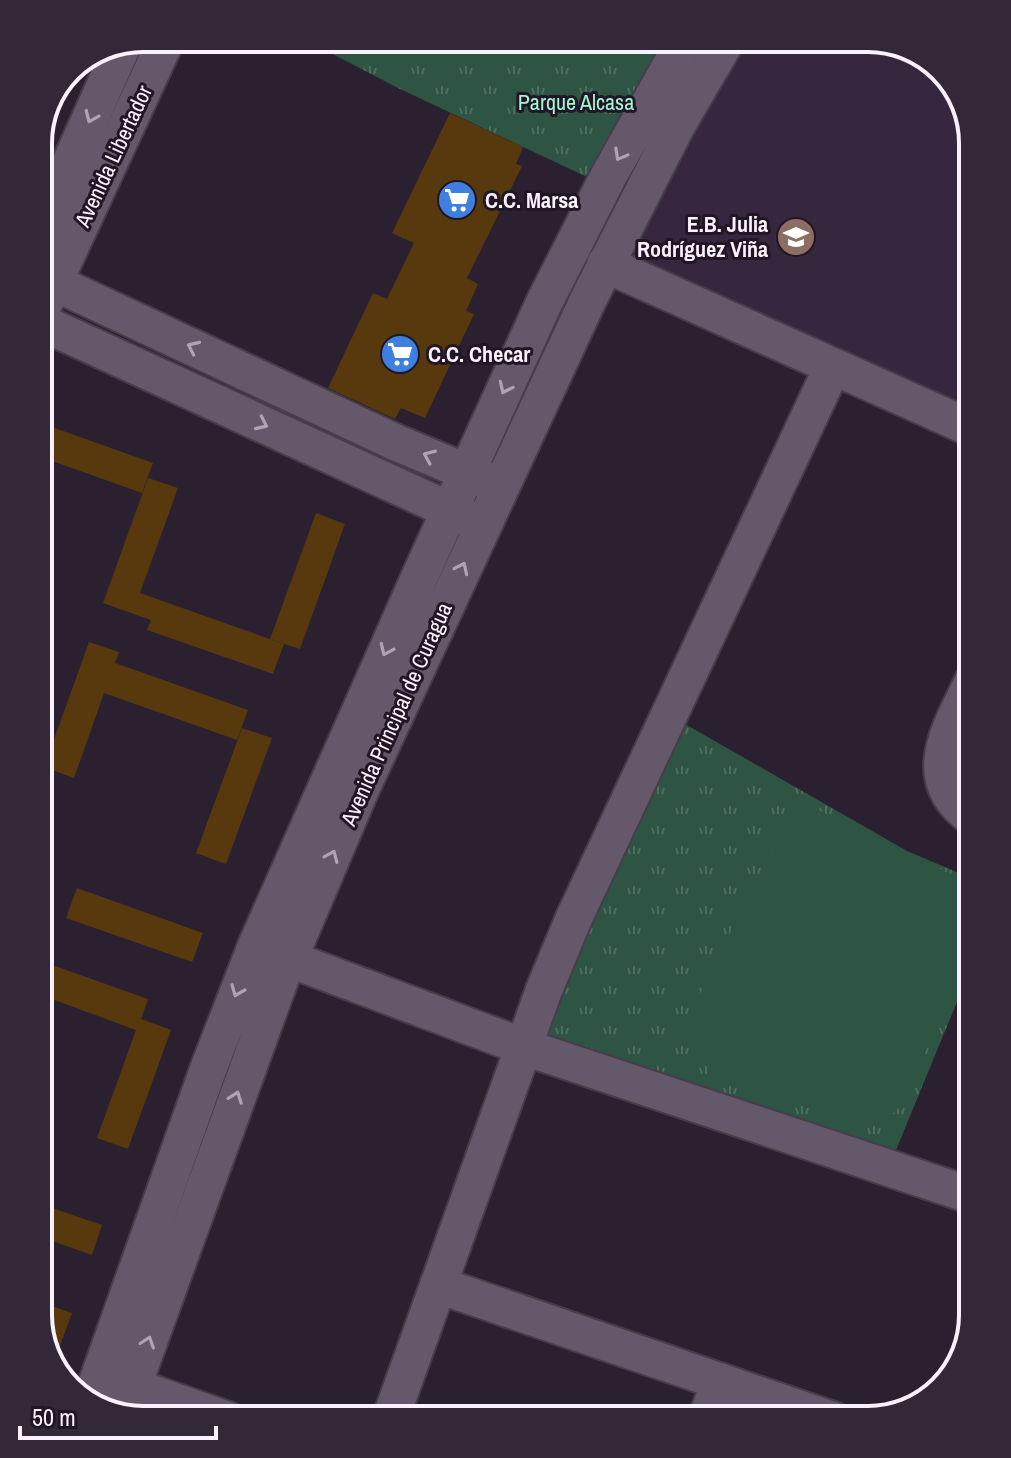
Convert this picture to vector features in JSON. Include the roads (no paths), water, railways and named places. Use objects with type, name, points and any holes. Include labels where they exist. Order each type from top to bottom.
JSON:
[{"type":"street","name":"Avenida Libertador","points":[[52,267],[160,52]]},
{"type":"street","name":"Avenida Principal de Curagua","points":[[94,1392],[209,1067],[256,946],[449,511],[573,244],[678,52]]},
{"type":"street","name":"Avenida Principal de Curagua","points":[[127,1401],[289,959],[361,789],[605,264],[676,127],[720,52]]},
{"type":"street","name":"Avenida Libertador","points":[[52,204],[118,56]]},
{"type":"street","points":[[605,264],[959,423]]},
{"type":"street","points":[[52,282],[397,443],[500,487]]},
{"type":"street","points":[[52,326],[482,525]]},
{"type":"street","points":[[395,1406],[524,1047],[574,918],[833,366]]},
{"type":"street","points":[[959,711],[942,761],[945,786],[951,799],[959,806]]},
{"type":"street","points":[[256,946],[524,1047],[959,1191]]},
{"type":"street","points":[[438,1285],[792,1406]]},
{"type":"street","points":[[711,1406],[720,1381]]},
{"type":"street","points":[[127,1401],[154,1406]]},
{"type":"place","name":"C.C. Marsa","points":[[457,200]]},
{"type":"place","name":"E.B. Julia Rodríguez Viña","points":[[796,237]]},
{"type":"place","name":"C.C. Checar","points":[[400,354]]},
{"type":"park label","name":"Parque Alcasa","points":[[576,102]]}]
